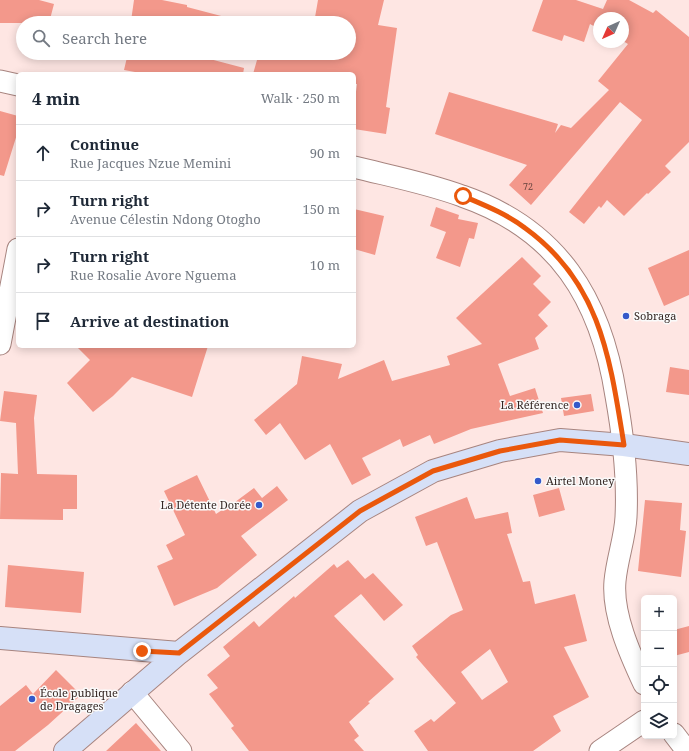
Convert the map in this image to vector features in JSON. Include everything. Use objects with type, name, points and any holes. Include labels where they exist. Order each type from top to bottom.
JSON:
[{"type":"main road","points":[[65,751],[179,653],[360,511],[433,471],[500,451],[560,440],[624,445],[689,454]]},
{"type":"main road","points":[[0,638],[179,653]]},
{"type":"street","points":[[0,81],[16,85]]},
{"type":"street","points":[[356,168],[463,196],[497,211],[524,227],[551,249],[574,276],[590,305],[600,330],[611,366],[624,445],[626,517],[615,582],[620,626],[641,677]]},
{"type":"street","points":[[0,344],[16,260]]},
{"type":"street","points":[[132,692],[181,751]]},
{"type":"street","points":[[600,751],[641,723]]},
{"type":"street","points":[[677,738],[687,751]]},
{"type":"building","points":[[0,0],[39,0],[54,4],[51,16],[16,16],[16,23],[0,23]]},
{"type":"building","points":[[134,0],[162,0],[187,5],[187,7],[221,16],[132,16]]},
{"type":"building","points":[[318,0],[384,0],[378,25],[397,28],[386,107],[390,108],[386,134],[356,129],[356,72],[254,72],[257,60],[356,60],[356,16],[315,16]]},
{"type":"building","points":[[543,0],[576,0],[603,9],[607,0],[629,0],[653,13],[656,10],[689,37],[689,142],[665,166],[671,172],[624,216],[607,200],[601,208],[599,206],[584,224],[569,212],[642,120],[620,102],[531,205],[509,185],[527,165],[435,134],[449,92],[558,124],[555,133],[561,125],[571,128],[609,90],[598,81],[625,48],[629,48],[629,12],[593,12],[593,26],[590,24],[584,42],[564,35],[562,41],[532,31]]},
{"type":"building","points":[[126,60],[214,60],[244,68],[243,72],[135,72],[124,70]]},
{"type":"building","points":[[0,111],[16,115],[16,137],[4,176],[0,175]]},
{"type":"building","points":[[436,207],[459,215],[458,219],[478,223],[474,239],[469,238],[460,267],[436,258],[446,232],[430,226]]},
{"type":"building","points":[[356,209],[384,216],[375,255],[356,250]]},
{"type":"building","points":[[689,250],[689,295],[664,306],[648,268]]},
{"type":"building","points":[[522,257],[541,276],[533,284],[551,302],[538,315],[548,326],[535,338],[539,349],[498,364],[510,396],[535,388],[543,413],[471,429],[434,444],[430,435],[403,447],[400,439],[362,458],[371,475],[352,485],[330,444],[305,460],[280,423],[266,435],[254,420],[297,384],[302,356],[342,364],[338,379],[384,360],[392,381],[450,365],[447,356],[482,344],[456,318]]},
{"type":"building","points":[[78,348],[207,348],[192,397],[132,377],[113,396],[93,412],[67,383],[90,360]]},
{"type":"building","points":[[670,367],[689,370],[689,395],[666,392]]},
{"type":"building","points":[[4,391],[37,395],[34,418],[37,474],[77,475],[77,509],[63,509],[63,520],[0,519],[1,473],[18,474],[16,423],[0,421]]},
{"type":"building","name":"La Référence","points":[[591,394],[594,411],[564,416],[561,398]]},
{"type":"building","points":[[197,475],[216,514],[222,510],[223,511],[254,488],[262,498],[277,486],[288,500],[241,536],[257,555],[217,588],[174,606],[157,566],[173,559],[166,545],[185,535],[164,491]]},
{"type":"building","points":[[559,488],[565,510],[539,517],[533,495]]},
{"type":"building","points":[[467,497],[475,519],[508,512],[512,533],[507,534],[523,582],[530,581],[535,604],[575,594],[587,641],[564,647],[589,697],[553,716],[561,731],[533,751],[428,751],[414,731],[431,719],[434,722],[456,703],[416,657],[418,655],[412,646],[451,615],[463,610],[437,542],[426,546],[415,517]],"holes":[[[490,649],[508,682],[482,700],[461,672]]]},
{"type":"building","points":[[645,500],[682,503],[680,530],[686,531],[681,577],[638,571]]},
{"type":"building","points":[[348,560],[365,579],[373,573],[403,605],[384,621],[361,594],[334,616],[394,679],[368,702],[370,703],[349,722],[359,736],[354,740],[364,751],[249,751],[231,728],[234,726],[209,694],[218,688],[207,675],[230,656],[223,647],[254,621],[259,627],[294,596],[295,598],[334,564],[337,568]]},
{"type":"building","points":[[8,565],[84,572],[81,613],[5,607]]},
{"type":"building","points":[[689,626],[689,652],[677,655],[677,631],[677,629]]},
{"type":"building","points":[[56,670],[81,695],[48,725],[15,751],[0,751],[0,706],[26,685],[33,694]]},
{"type":"building","points":[[136,723],[161,751],[106,751]]},
{"type":"place","name":"Sobraga","points":[[626,316]]},
{"type":"place","name":"La Référence","points":[[577,405]]},
{"type":"place","name":"Airtel Money","points":[[538,481]]},
{"type":"place","name":"La Détente Dorée","points":[[259,505]]},
{"type":"place","name":"École publique de Dragages","points":[[32,699]]},
{"type":"route","points":[[142,651],[179,653],[360,511],[433,471],[500,451],[560,440],[624,445],[611,366],[600,330],[590,305],[574,276],[551,249],[524,227],[497,211],[463,196]]}]
